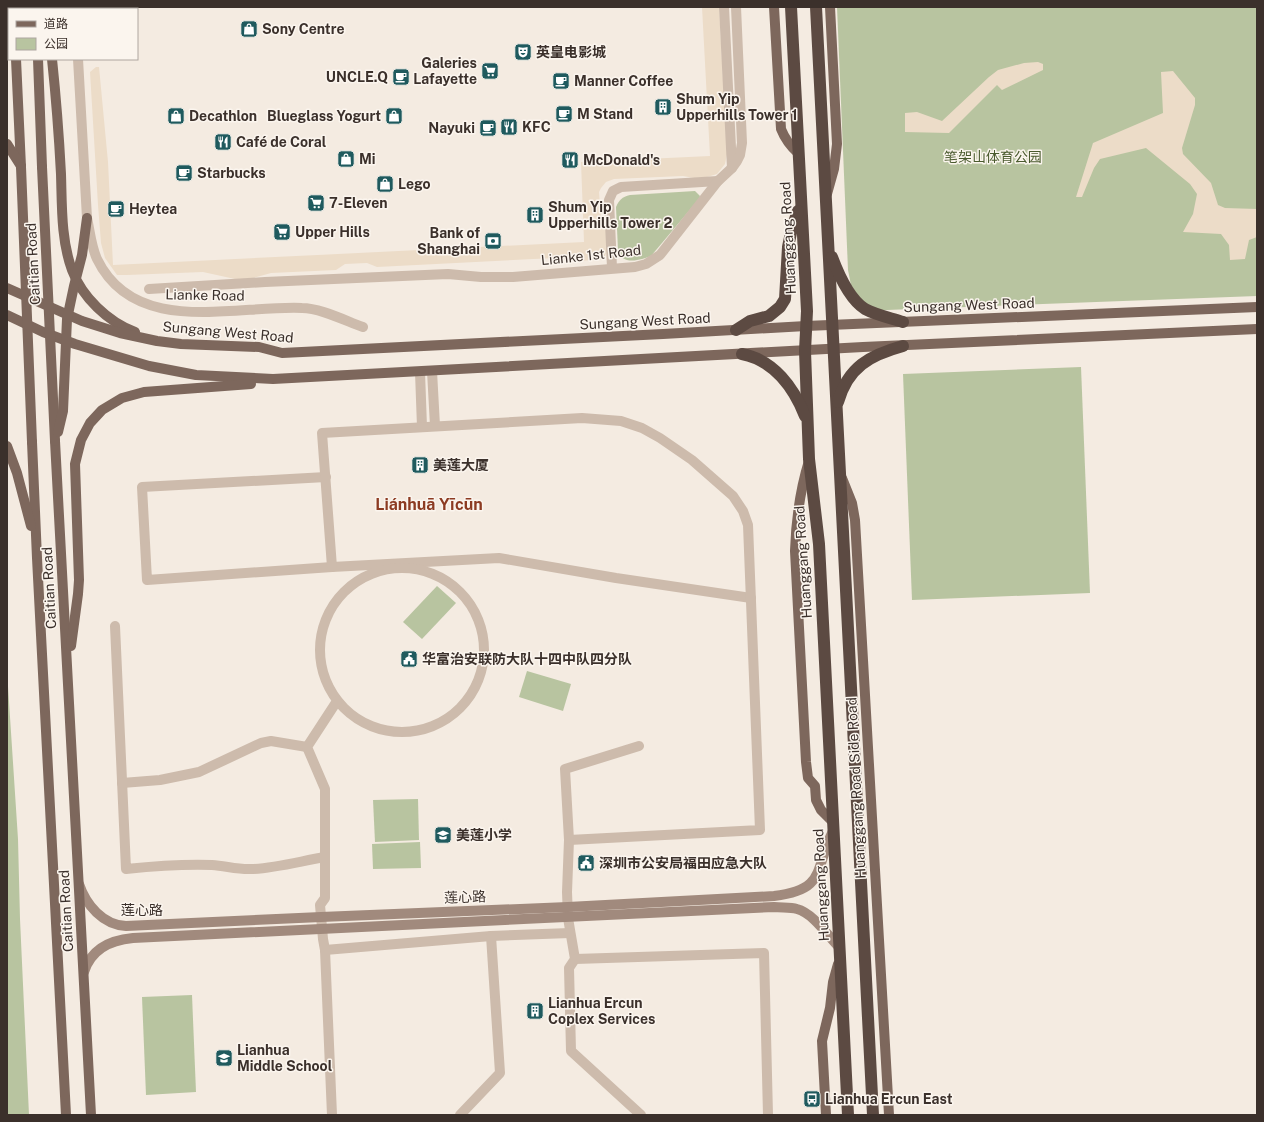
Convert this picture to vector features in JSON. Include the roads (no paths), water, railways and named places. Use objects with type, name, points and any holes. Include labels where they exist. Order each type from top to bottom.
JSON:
[{"type":"highway","name":"Huanggang Road","points":[[791,7],[807,311],[805,351],[809,459],[819,544],[848,1115]]},
{"type":"highway","points":[[816,7],[873,1115]]},
{"type":"highway","points":[[736,330],[750,321],[770,316],[785,300],[788,247],[792,228],[801,204]]},
{"type":"highway","points":[[828,244],[839,274],[857,302],[873,313],[903,322]]},
{"type":"highway","points":[[836,407],[846,382],[857,369],[870,358],[884,351],[903,346]]},
{"type":"highway","points":[[742,354],[764,363],[781,376],[798,400],[808,424]]},
{"type":"main road","points":[[774,7],[781,129],[788,142],[798,153]]},
{"type":"main road","points":[[825,199],[834,169],[837,144],[830,7]]},
{"type":"main road","name":"Caitian Road","points":[[16,60],[37,558],[66,1115]]},
{"type":"main road","name":"Caitian Road","points":[[38,60],[55,441],[91,1115]]},
{"type":"main road","points":[[52,60],[64,230],[66,248],[72,272],[79,285],[91,301],[106,315],[128,330],[157,341]]},
{"type":"main road","points":[[7,144],[21,167]]},
{"type":"main road","points":[[55,441],[63,411],[67,319],[82,255],[87,218]]},
{"type":"main road","name":"Sungang West Road","points":[[7,288],[90,323],[120,333],[157,341],[207,346],[259,348],[282,353],[806,326],[1257,307]]},
{"type":"main road","points":[[7,315],[43,332],[75,344],[149,366],[172,371],[228,378],[300,379]]},
{"type":"main road","points":[[68,668],[79,580],[75,464],[81,440],[90,423],[102,410],[122,398],[144,392],[300,379],[833,349],[1257,329]]},
{"type":"main road","points":[[7,446],[24,495],[37,558]]},
{"type":"main road","name":"Huanggang Road Side Road","points":[[809,459],[804,476],[797,518],[795,551],[806,762],[808,778],[815,786],[816,800],[821,810],[833,826]]},
{"type":"main road","name":"Huanggang Road Side Road","points":[[839,462],[842,478],[852,503],[855,520],[889,1115]]},
{"type":"main road","name":"莲心路","points":[[79,884],[85,898],[98,914],[107,921],[121,926],[766,897],[792,894],[803,890],[810,885],[821,866],[825,848],[833,826]]},
{"type":"main road","name":"莲心路","points":[[84,972],[88,962],[99,950],[107,944],[120,940],[322,928],[568,918],[774,907],[798,909],[812,917],[839,952]]},
{"type":"main road","points":[[826,1115],[822,1041],[830,1008],[839,952]]},
{"type":"street","points":[[724,7],[732,168]]},
{"type":"street","name":"Lianke 1st Road","points":[[149,289],[265,282],[437,275],[513,277],[641,266],[646,264],[657,258],[718,181],[732,168],[740,155],[742,143],[736,7]]},
{"type":"street","name":"Lianke Road","points":[[78,60],[87,218],[93,248],[98,259],[104,270],[119,287],[131,297],[147,305],[164,310],[188,311],[303,308],[334,317],[363,328]]},
{"type":"street","points":[[612,268],[609,200],[613,191],[620,187],[718,181]]},
{"type":"street","points":[[432,371],[435,426]]},
{"type":"street","points":[[420,372],[422,427]]},
{"type":"street","points":[[332,567],[322,433],[582,418],[621,421],[642,428],[660,438],[692,460],[733,496],[744,511],[748,525],[760,830],[569,840]]},
{"type":"street","points":[[326,477],[142,487],[147,580],[332,567],[499,558],[623,579],[751,598]]},
{"type":"street","points":[[406,568],[420,570],[433,573],[456,587],[474,608],[483,633],[484,653],[484,660],[477,686],[461,708],[438,724],[411,732],[383,731],[358,720],[337,701],[324,678],[322,671],[319,651],[323,624],[335,601],[355,582],[380,570],[406,568]]},
{"type":"street","points":[[115,626],[126,869],[190,864],[253,869],[325,857]]},
{"type":"street","points":[[307,747],[337,701]]},
{"type":"street","points":[[122,783],[160,780],[199,772],[261,743],[271,741],[307,747]]},
{"type":"street","points":[[639,746],[565,769],[569,840],[567,892],[568,918],[575,959],[569,968],[571,1052],[641,1115]]},
{"type":"street","points":[[307,747],[324,789],[325,898],[320,905],[322,939],[325,950],[332,1115]]},
{"type":"street","points":[[325,950],[491,936],[570,933]]},
{"type":"street","points":[[460,1115],[500,1073],[491,936]]},
{"type":"street","points":[[575,959],[764,953],[768,1115]]},
{"type":"place","name":"Sony Centre","points":[[249,29]]},
{"type":"place","name":"英皇电影城","points":[[523,52]]},
{"type":"place","name":"Galeries Lafayette","points":[[490,71]]},
{"type":"place","name":"UNCLE.Q","points":[[401,77]]},
{"type":"place","name":"Manner Coffee","points":[[561,81]]},
{"type":"place","name":"Shum Yip Upperhills Tower 1","points":[[663,107]]},
{"type":"place","name":"M Stand","points":[[564,114]]},
{"type":"place","name":"Decathlon","points":[[176,116]]},
{"type":"place","name":"Blueglass Yogurt","points":[[394,116]]},
{"type":"place","name":"KFC","points":[[509,127]]},
{"type":"place","name":"Nayuki","points":[[488,128]]},
{"type":"place","name":"Café de Coral","points":[[223,142]]},
{"type":"place","name":"Mi","points":[[346,159]]},
{"type":"place","name":"McDonald's","points":[[570,160]]},
{"type":"place","name":"Starbucks","points":[[184,173]]},
{"type":"place","name":"Lego","points":[[385,184]]},
{"type":"place","name":"7-Eleven","points":[[316,203]]},
{"type":"place","name":"Heytea","points":[[116,209]]},
{"type":"place","name":"Shum Yip Upperhills Tower 2","points":[[535,215]]},
{"type":"place","name":"Upper Hills","points":[[282,232]]},
{"type":"place","name":"Bank of Shanghai","points":[[493,241]]},
{"type":"place","name":"美莲大厦","points":[[420,465]]},
{"type":"place","name":"华富治安联防大队十四中队四分队","points":[[409,659]]},
{"type":"place","name":"美莲小学","points":[[443,835]]},
{"type":"place","name":"深圳市公安局福田应急大队","points":[[586,863]]},
{"type":"place","name":"Lianhua Ercun Coplex Services","points":[[535,1011]]},
{"type":"place","name":"Lianhua Middle School","points":[[224,1058]]},
{"type":"place","name":"Lianhua Ercun East","points":[[812,1099]]},
{"type":"district","name":"Liánhuā Yīcūn","points":[[429,504]]},
{"type":"park label","name":"笔架山体育公园","points":[[993,157]]}]
